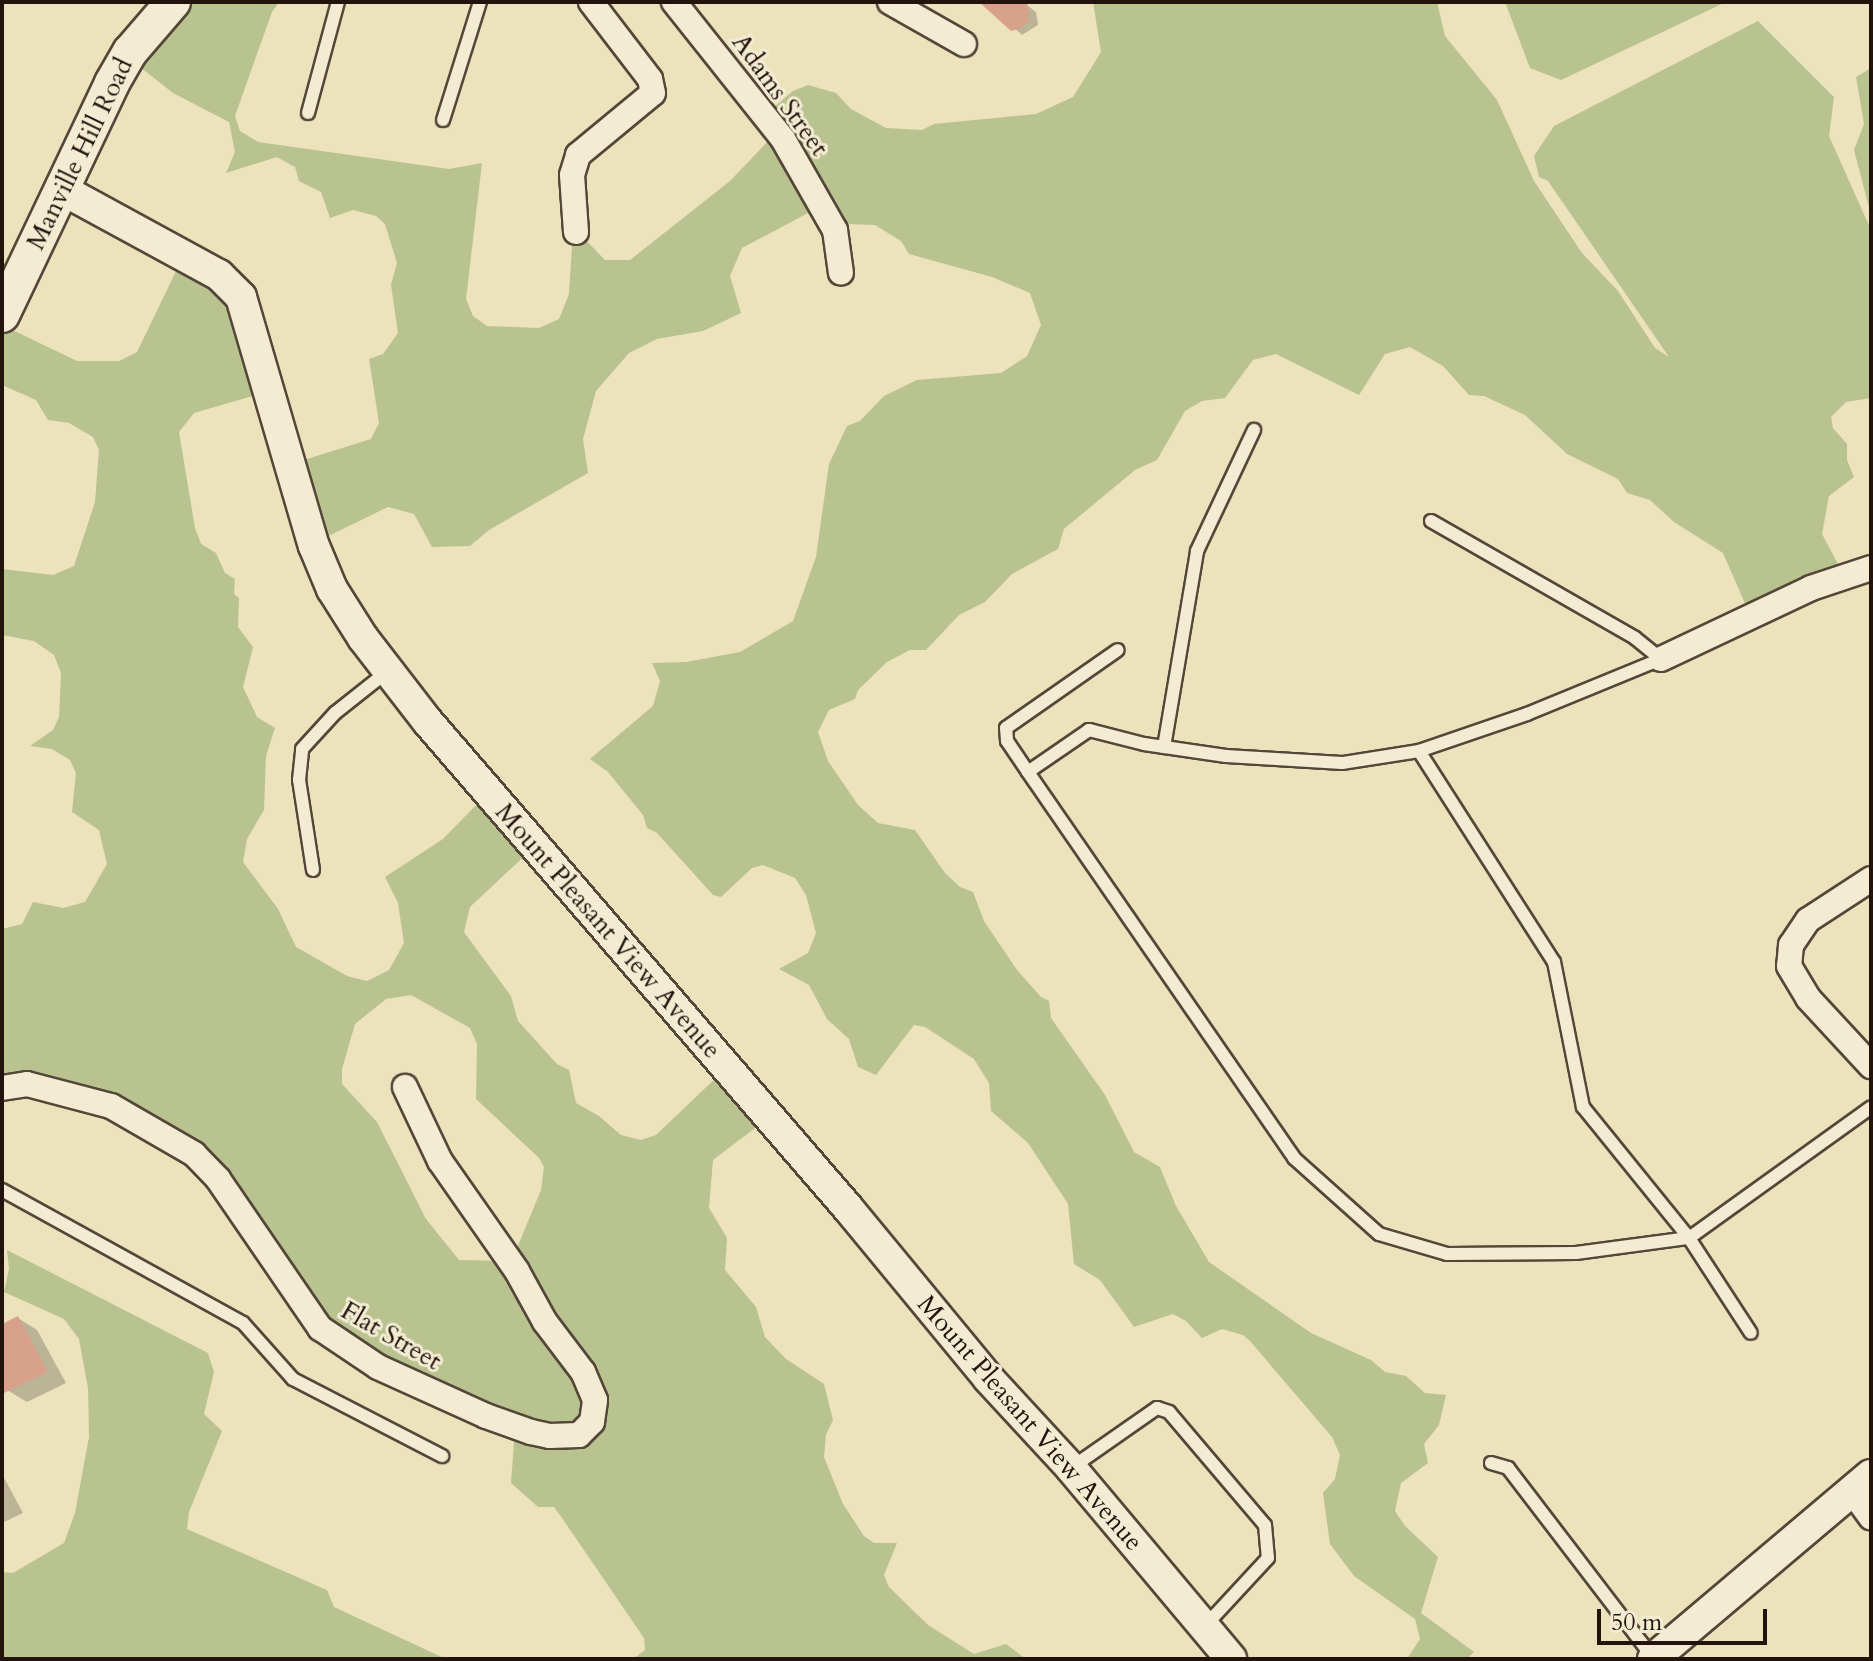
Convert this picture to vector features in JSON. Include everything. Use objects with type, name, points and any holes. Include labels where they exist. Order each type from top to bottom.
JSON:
[{"type":"main road","name":"Manville Hill Road","points":[[2,315],[130,52],[173,2]]},
{"type":"street","points":[[576,232],[572,175],[578,155],[653,93],[650,79],[591,2]]},
{"type":"street","name":"Adams Street","points":[[674,2],[783,139],[835,230],[841,273]]},
{"type":"street","points":[[890,2],[964,44]]},
{"type":"street","name":"Mount Pleasant View Avenue","points":[[61,189],[219,275],[241,297],[314,546],[332,589],[388,671],[848,1208],[988,1378],[1071,1468],[1231,1659]]},
{"type":"street","points":[[1661,659],[1811,588],[1871,568]]},
{"type":"street","points":[[1871,879],[1808,920],[1791,945],[1789,966],[1808,998],[1871,1066]]},
{"type":"street","name":"Flat Street","points":[[2,1088],[27,1084],[111,1106],[194,1154],[218,1179],[320,1328],[378,1367],[486,1416],[531,1432],[550,1436],[579,1435],[592,1422],[595,1400],[583,1372],[545,1322],[500,1246],[440,1161],[405,1087]]},
{"type":"street","points":[[1654,1659],[1810,1529],[1861,1482],[1871,1518]]},
{"type":"lane","points":[[308,113],[338,2]]},
{"type":"lane","points":[[443,120],[480,2]]},
{"type":"lane","points":[[1164,747],[1197,551],[1254,430]]},
{"type":"lane","points":[[1028,772],[1089,730],[1164,747],[1226,756],[1342,763],[1419,751],[1527,714],[1661,659],[1635,638],[1431,521]]},
{"type":"lane","points":[[1118,650],[1006,728],[1007,741],[1294,1158],[1379,1234],[1447,1254],[1576,1253],[1689,1238],[1871,1107]]},
{"type":"lane","points":[[313,870],[299,780],[302,749],[335,713],[388,671]]},
{"type":"lane","points":[[1419,751],[1554,962],[1583,1107],[1689,1238],[1751,1333]]},
{"type":"lane","points":[[2,1190],[243,1323],[293,1379],[442,1456]]},
{"type":"lane","points":[[1071,1468],[1157,1408],[1169,1412],[1265,1525],[1268,1558],[1205,1626]]},
{"type":"lane","points":[[1491,1463],[1508,1468],[1654,1659]]},
{"type":"green space","points":[[176,2],[279,2],[272,12],[235,116],[240,131],[258,142],[449,169],[482,163],[466,299],[473,316],[487,326],[539,328],[559,319],[569,294],[575,229],[605,260],[630,260],[730,181],[772,137],[761,118],[793,91],[808,85],[836,93],[851,109],[886,128],[922,130],[934,124],[1036,114],[1073,97],[1101,52],[1093,2],[1437,2],[1445,36],[1497,100],[1534,181],[1582,253],[1618,291],[1655,348],[1669,357],[1548,181],[1539,177],[1534,156],[1554,126],[1758,21],[1834,97],[1829,136],[1871,230],[1871,398],[1846,402],[1831,417],[1833,428],[1847,444],[1847,460],[1854,477],[1829,496],[1822,534],[1846,579],[1751,617],[1723,553],[1674,522],[1650,500],[1627,493],[1618,479],[1567,454],[1525,415],[1484,396],[1469,395],[1443,366],[1410,347],[1385,354],[1359,395],[1276,354],[1253,360],[1225,398],[1202,401],[1185,411],[1157,460],[1135,470],[1064,529],[1058,549],[1012,574],[985,602],[959,615],[926,650],[910,650],[887,662],[858,690],[855,699],[829,710],[818,732],[828,761],[858,805],[878,823],[915,830],[945,873],[960,887],[973,892],[984,921],[1017,970],[1041,997],[1049,1001],[1051,1018],[1105,1095],[1134,1152],[1160,1167],[1176,1206],[1209,1262],[1311,1333],[1371,1360],[1385,1372],[1406,1376],[1425,1393],[1446,1395],[1439,1425],[1424,1444],[1428,1463],[1401,1483],[1395,1511],[1405,1526],[1438,1557],[1421,1613],[1474,1652],[1467,1659],[1407,1659],[1420,1639],[1415,1619],[1354,1576],[1330,1544],[1323,1493],[1335,1479],[1340,1455],[1332,1437],[1250,1341],[1243,1335],[1222,1329],[1202,1338],[1186,1321],[1173,1314],[1134,1327],[1100,1280],[1074,1264],[1068,1204],[1028,1143],[991,1111],[989,1083],[974,1059],[925,1027],[914,1025],[876,1075],[858,1067],[849,1039],[827,1019],[809,985],[779,969],[808,953],[816,933],[806,895],[795,878],[763,865],[752,868],[721,897],[713,895],[657,833],[647,828],[643,815],[608,772],[590,759],[653,706],[660,681],[652,663],[686,662],[740,652],[793,621],[816,557],[829,464],[847,426],[860,421],[884,396],[917,380],[1001,373],[1027,356],[1041,325],[1030,293],[992,277],[909,254],[901,241],[875,225],[818,223],[808,213],[742,248],[730,276],[741,313],[703,331],[657,339],[629,353],[596,391],[583,439],[588,473],[489,530],[470,546],[432,547],[414,514],[388,507],[312,544],[291,464],[371,439],[379,423],[369,359],[383,354],[398,333],[391,285],[397,263],[385,224],[376,216],[353,210],[330,218],[321,192],[299,181],[295,167],[277,157],[226,173],[235,152],[229,122],[173,93],[135,63]]},
{"type":"green space","points":[[1505,2],[1726,2],[1561,80],[1530,68]]},
{"type":"green space","points":[[1871,68],[1871,215],[1854,150],[1864,124],[1856,77]]},
{"type":"green space","points":[[180,263],[241,304],[270,391],[194,413],[179,432],[195,528],[201,544],[216,553],[225,573],[235,579],[234,594],[239,598],[238,627],[253,647],[243,687],[257,717],[275,728],[266,756],[264,810],[247,839],[243,862],[278,909],[296,947],[347,976],[367,981],[389,970],[404,943],[398,903],[385,877],[443,839],[481,800],[532,849],[470,907],[464,932],[511,996],[518,1021],[557,1064],[569,1070],[576,1103],[599,1116],[621,1135],[641,1140],[656,1135],[719,1075],[763,1122],[713,1160],[709,1208],[727,1238],[725,1270],[756,1307],[765,1337],[786,1359],[824,1384],[833,1420],[826,1435],[824,1457],[843,1504],[864,1536],[874,1543],[897,1543],[884,1575],[889,1587],[928,1625],[974,1654],[1006,1644],[1026,1659],[633,1659],[645,1650],[644,1638],[562,1518],[554,1507],[538,1507],[511,1483],[515,1429],[329,1339],[195,1161],[68,1099],[14,1097],[2,1102],[2,929],[22,924],[33,902],[63,908],[85,902],[107,864],[99,830],[72,812],[76,773],[70,760],[52,749],[30,746],[53,730],[59,717],[61,673],[54,655],[34,641],[2,635],[2,569],[53,575],[74,566],[95,502],[99,450],[93,437],[69,423],[48,420],[36,400],[2,385],[2,325],[77,361],[119,361],[137,352]],"holes":[[[411,995],[470,1028],[477,1044],[476,1099],[539,1158],[544,1167],[541,1190],[515,1253],[507,1261],[459,1260],[426,1219],[377,1122],[342,1084],[342,1069],[355,1024],[386,999]]]},
{"type":"green space","points":[[7,1250],[208,1353],[214,1372],[204,1414],[222,1431],[189,1512],[187,1529],[327,1590],[334,1607],[446,1659],[2,1659],[2,1572],[13,1573],[64,1543],[75,1513],[89,1437],[88,1388],[79,1339],[64,1319],[4,1292],[9,1269]]},
{"type":"building","points":[[979,2],[1027,2],[1029,20],[1021,28],[1011,31]]},
{"type":"building","points":[[18,1316],[48,1372],[2,1394],[2,1324]]}]
